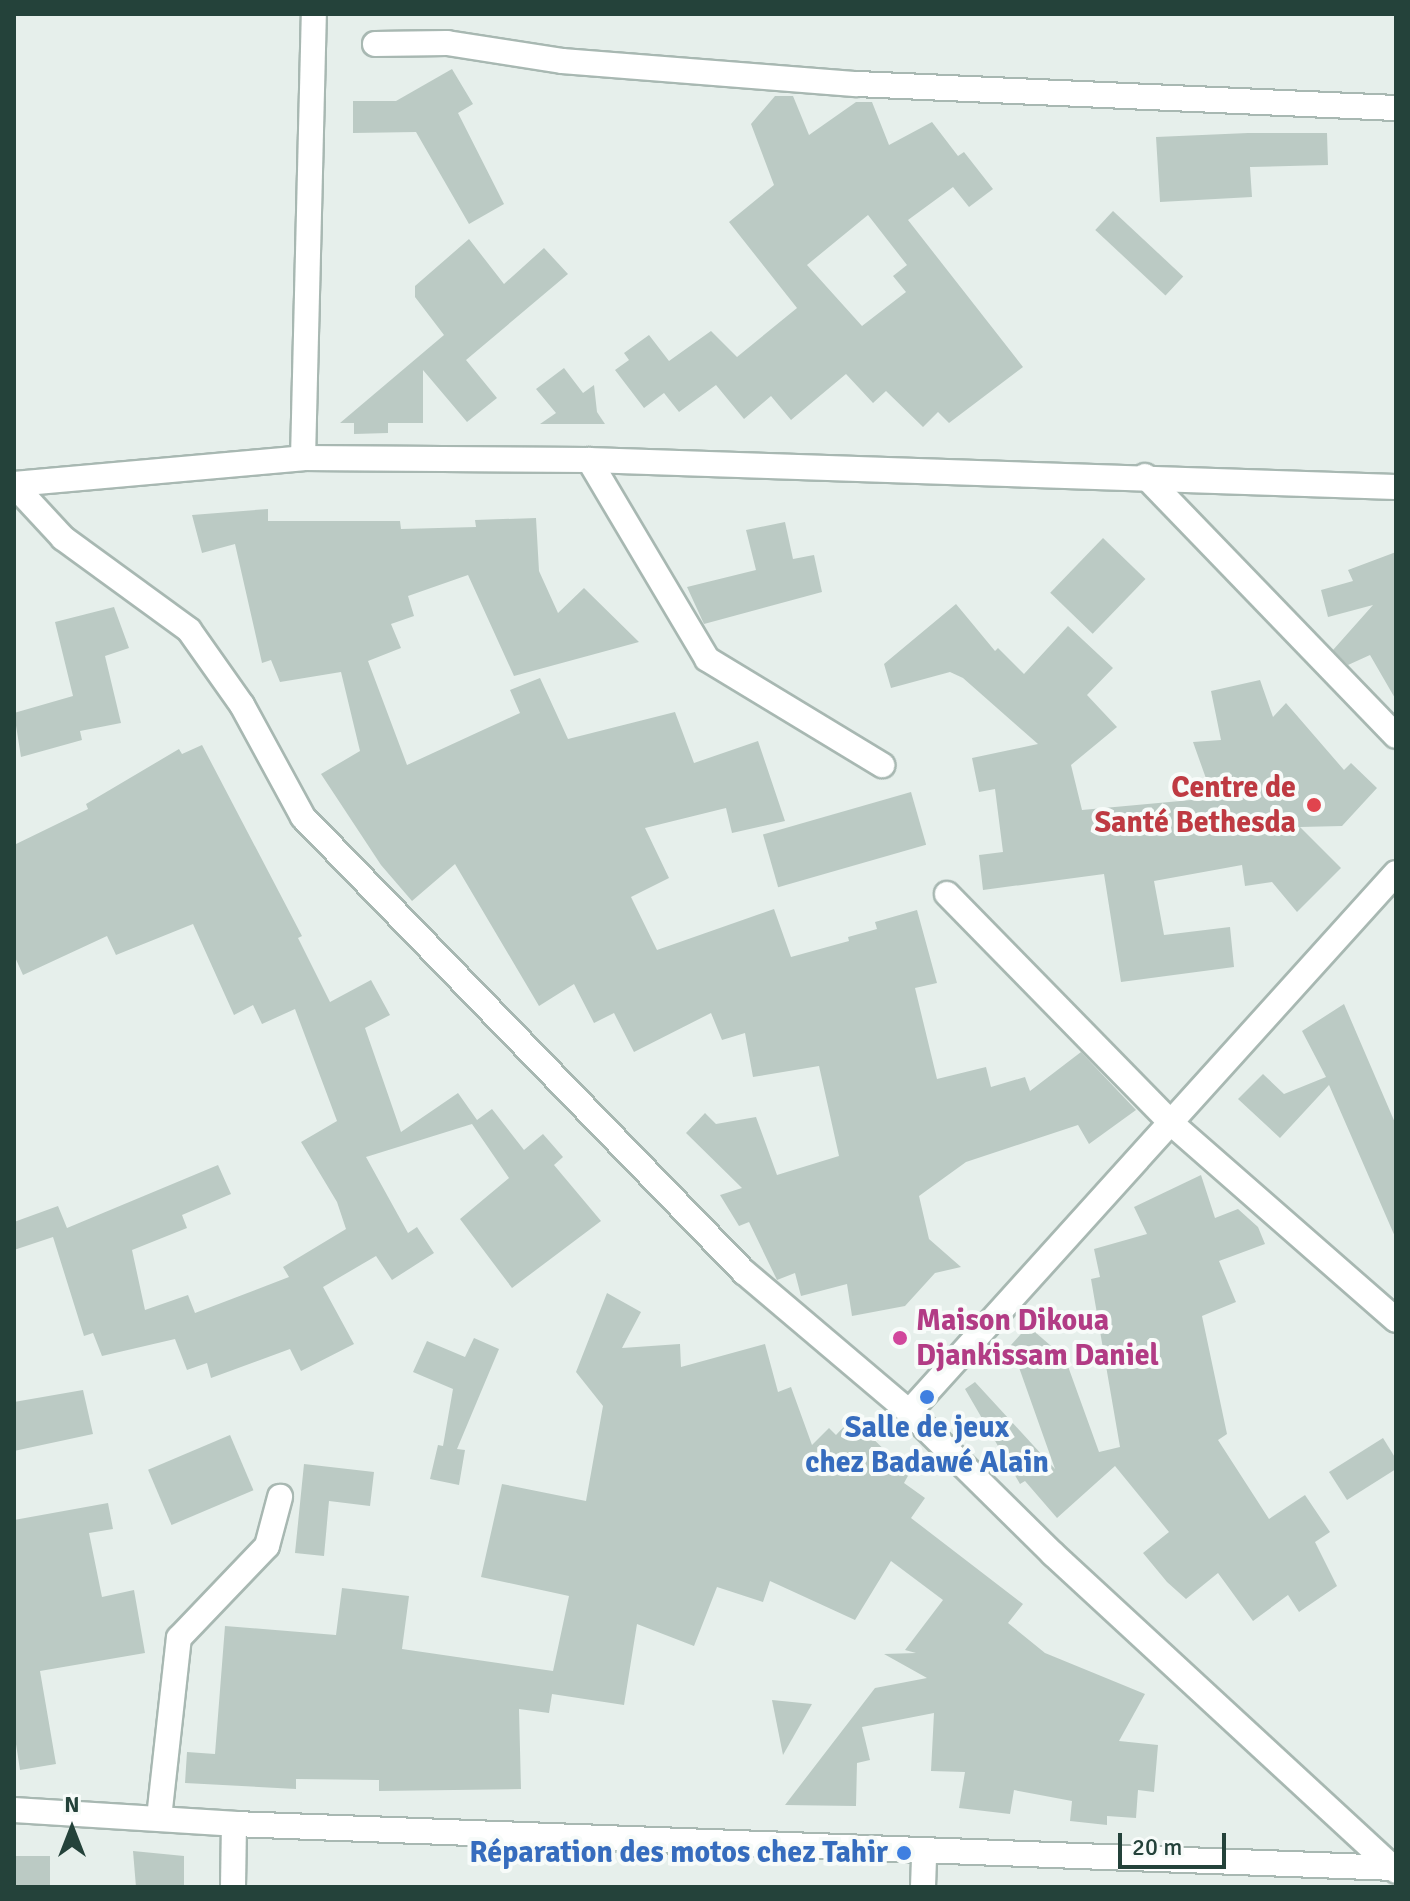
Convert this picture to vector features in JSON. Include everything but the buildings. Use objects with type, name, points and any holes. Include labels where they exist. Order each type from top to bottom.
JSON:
[{"type":"street","points":[[303,458],[314,14]]},
{"type":"street","points":[[375,44],[447,43],[562,61],[857,84],[1396,108]]},
{"type":"street","points":[[14,484],[303,458],[589,460],[1145,476],[1396,487]]},
{"type":"street","points":[[589,460],[707,659],[882,765]]},
{"type":"street","points":[[1145,476],[1396,736]]},
{"type":"street","points":[[14,484],[63,538],[189,630],[242,705],[303,817],[744,1272],[909,1412],[1053,1554],[1395,1869]]},
{"type":"street","points":[[909,1412],[1396,873]]},
{"type":"street","points":[[947,894],[1171,1123],[1396,1320]]},
{"type":"street","points":[[159,1818],[179,1638],[267,1546],[280,1497]]},
{"type":"street","points":[[14,1810],[234,1824],[1395,1869]]},
{"type":"street","points":[[233,1887],[234,1824]]},
{"type":"street","points":[[923,1887],[924,1851]]},
{"type":"street","points":[[1377,1887],[1395,1869]]},
{"type":"place","name":"Centre de Santé Bethesda","points":[[1314,805]]},
{"type":"place","name":"Maison Dikoua Djankissam Daniel","points":[[900,1338]]},
{"type":"place","name":"Salle de jeux chez Badawé Alain","points":[[927,1397]]},
{"type":"place","name":"Réparation des motos chez Tahir","points":[[904,1853]]}]
